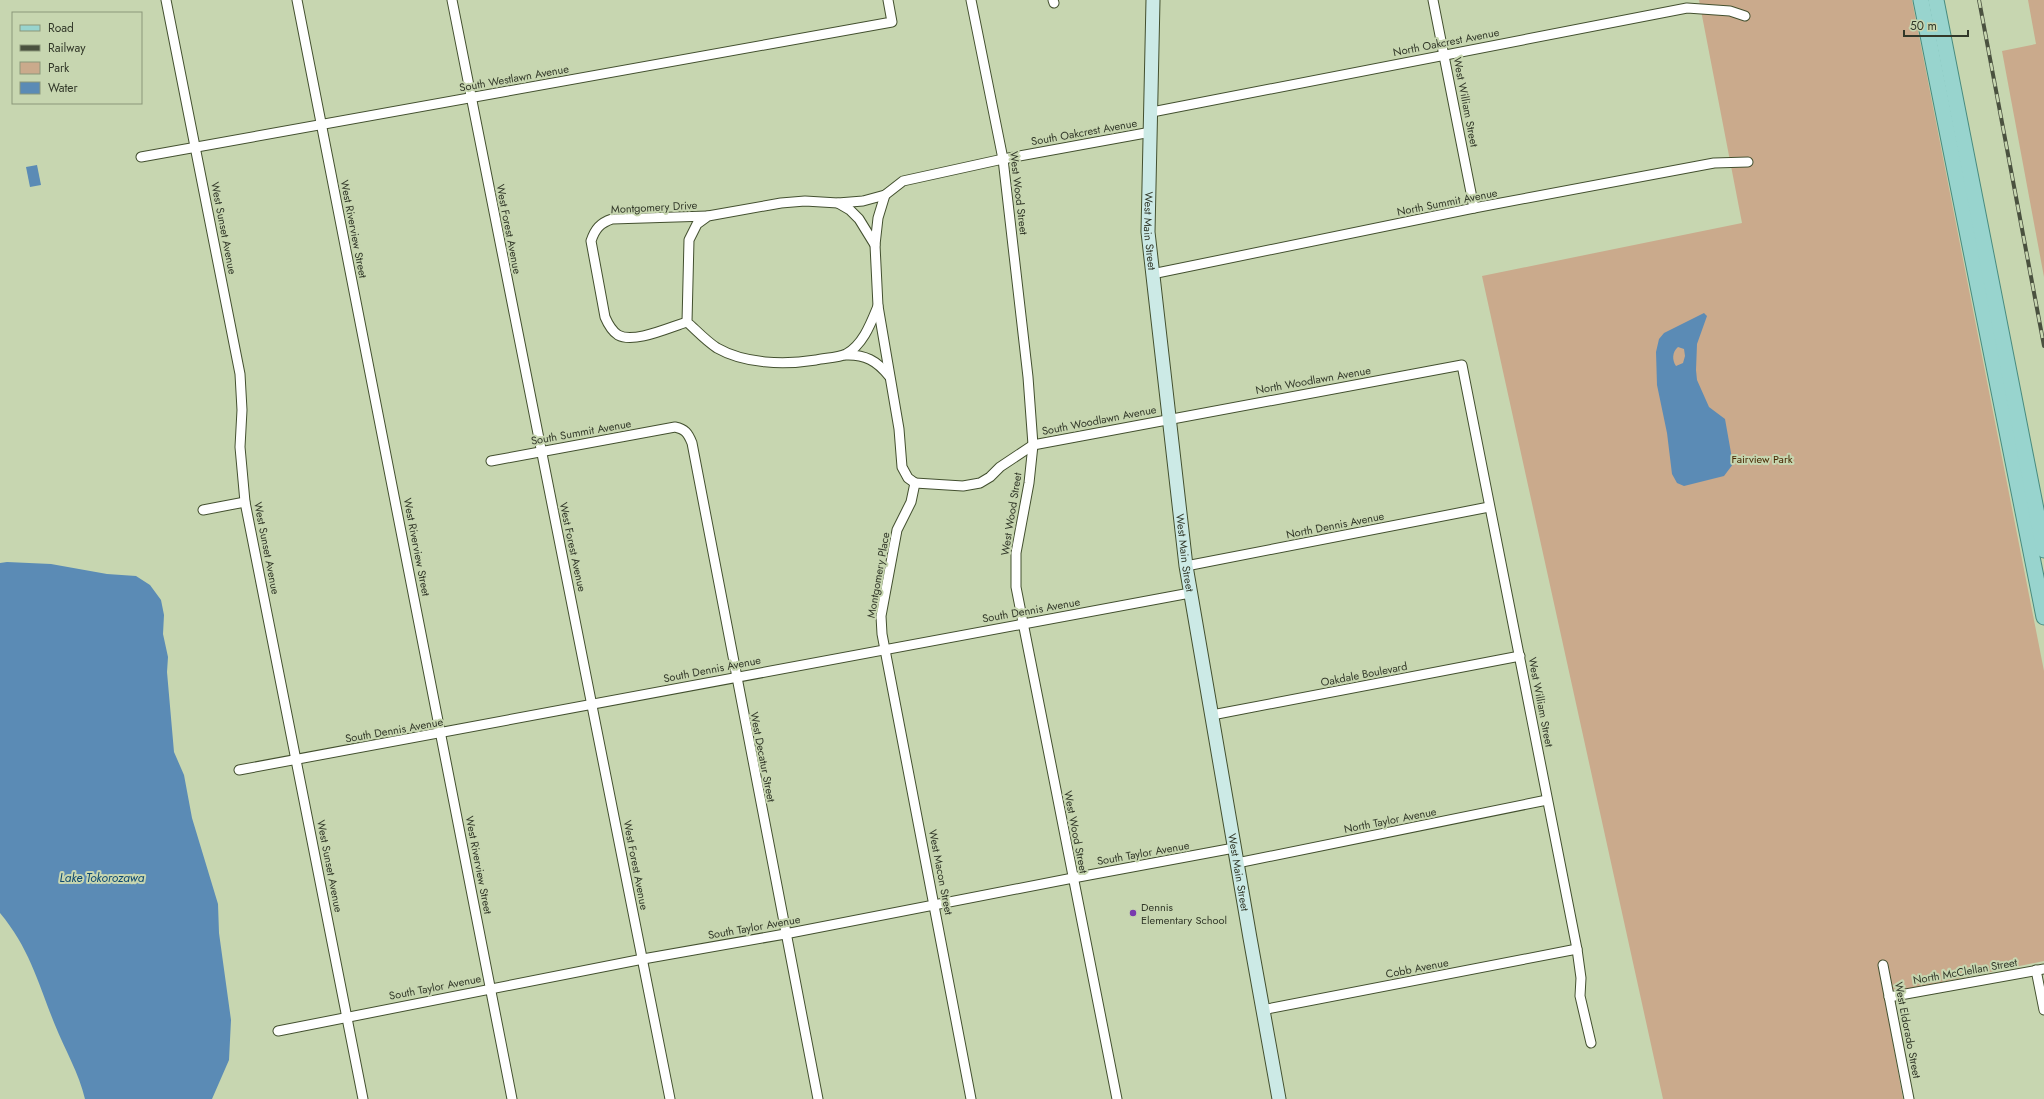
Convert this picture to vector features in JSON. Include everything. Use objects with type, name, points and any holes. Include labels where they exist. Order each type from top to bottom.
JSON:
[{"type":"main road","points":[[1921,0],[2044,617]]},
{"type":"main road","points":[[1936,0],[2044,550]]},
{"type":"street","name":"West Sunset Avenue","points":[[166,0],[240,374],[242,410],[240,447],[245,502],[363,1099]]},
{"type":"street","name":"West Riverview Street","points":[[297,0],[442,734],[512,1099]]},
{"type":"street","name":"West Forest Avenue","points":[[452,0],[670,1099]]},
{"type":"street","name":"South Westlawn Avenue","points":[[141,157],[892,22],[888,0]]},
{"type":"street","name":"West Wood Street","points":[[971,0],[1003,159],[1028,377],[1033,445],[1029,483],[1014,570],[1117,1099]]},
{"type":"street","name":"West Main Street","points":[[1153,0],[1152,112],[1148,224],[1152,274],[1190,593],[1262,1010],[1280,1099]]},
{"type":"street","name":"West William Street","points":[[1434,0],[1474,208]]},
{"type":"street","name":"North Oakcrest Avenue","points":[[1152,112],[1686,4],[1730,11],[1745,16]]},
{"type":"street","name":"South Oakcrest Avenue","points":[[885,195],[903,181],[1003,159],[1151,132]]},
{"type":"street","name":"North Summit Avenue","points":[[1152,274],[1474,208],[1714,163],[1748,162]]},
{"type":"street","points":[[885,195],[863,201],[838,203],[805,201],[781,203],[708,216],[697,224],[689,240],[687,322],[716,347],[739,358],[763,361],[802,362],[855,354],[869,358],[880,365],[889,376]]},
{"type":"street","points":[[885,195],[878,218],[876,245],[878,306],[899,429],[902,467],[908,478],[915,483],[963,486],[980,483],[990,477],[1000,467],[1033,445]]},
{"type":"street","points":[[838,203],[850,210],[859,219],[876,245]]},
{"type":"street","name":"Montgomery Drive","points":[[687,322],[644,336],[629,338],[618,335],[610,327],[605,318],[591,241],[598,226],[612,219],[708,216]]},
{"type":"street","points":[[845,355],[861,340],[871,324],[878,306]]},
{"type":"street","name":"West William Street","points":[[1462,365],[1577,949],[1581,978],[1580,996],[1591,1043]]},
{"type":"street","name":"North Woodlawn Avenue","points":[[1169,419],[1462,365]]},
{"type":"street","name":"South Woodlawn Avenue","points":[[1033,445],[1169,419]]},
{"type":"street","name":"South Summit Avenue","points":[[491,461],[675,427]]},
{"type":"street","name":"West Decatur Street","points":[[675,427],[682,429],[688,434],[692,443],[735,677],[818,1099]]},
{"type":"street","name":"Montgomery Place","points":[[885,649],[881,616],[897,530],[911,502],[915,483]]},
{"type":"street","points":[[202,510],[245,502]]},
{"type":"street","name":"North Dennis Avenue","points":[[1186,566],[1489,507]]},
{"type":"street","name":"South Dennis Avenue","points":[[239,770],[442,734],[735,677],[1190,593]]},
{"type":"street","name":"West Macon Street","points":[[885,649],[971,1099]]},
{"type":"street","name":"Oakdale Boulevard","points":[[1212,715],[1520,656]]},
{"type":"street","name":"North Taylor Avenue","points":[[1236,863],[1547,800]]},
{"type":"street","name":"South Taylor Avenue","points":[[278,1031],[491,988],[785,934],[1234,848]]},
{"type":"street","name":"Cobb Avenue","points":[[1262,1010],[1577,949]]},
{"type":"street","name":"West Eldorado Street","points":[[1883,965],[1910,1099]]},
{"type":"street","points":[[2040,970],[2044,1010]]},
{"type":"street","name":"North McClellan Street","points":[[1889,997],[2040,970]]},
{"type":"green space","name":"Fairview Park","points":[[1699,0],[1912,0],[2044,671],[2044,961],[1884,994],[1903,1099],[1663,1099],[1482,276],[1742,223]]},
{"type":"green space","points":[[2028,0],[2044,0],[2044,277],[2002,51],[2036,44]]},
{"type":"water","points":[[37,165],[41,185],[30,187],[26,167]]},
{"type":"water","points":[[1704,313],[1707,316],[1697,344],[1697,380],[1709,407],[1725,419],[1733,464],[1724,476],[1684,486],[1677,483],[1672,474],[1667,433],[1657,385],[1656,352],[1659,339],[1664,333]],"holes":[[[1678,347],[1684,349],[1685,356],[1683,363],[1676,366],[1673,359],[1675,351]]]},
{"type":"water","name":"Lake Tokorozawa","points":[[0,563],[51,564],[107,574],[136,576],[150,585],[161,600],[164,615],[163,634],[168,657],[167,672],[174,752],[184,775],[192,818],[218,904],[219,933],[231,1020],[229,1060],[212,1099],[85,1099],[72,1062],[55,1025],[26,953],[10,926],[0,913]]},
{"type":"railway","points":[[1979,0],[2044,346]]},
{"type":"place","name":"Dennis Elementary School","points":[[1133,913]]}]
